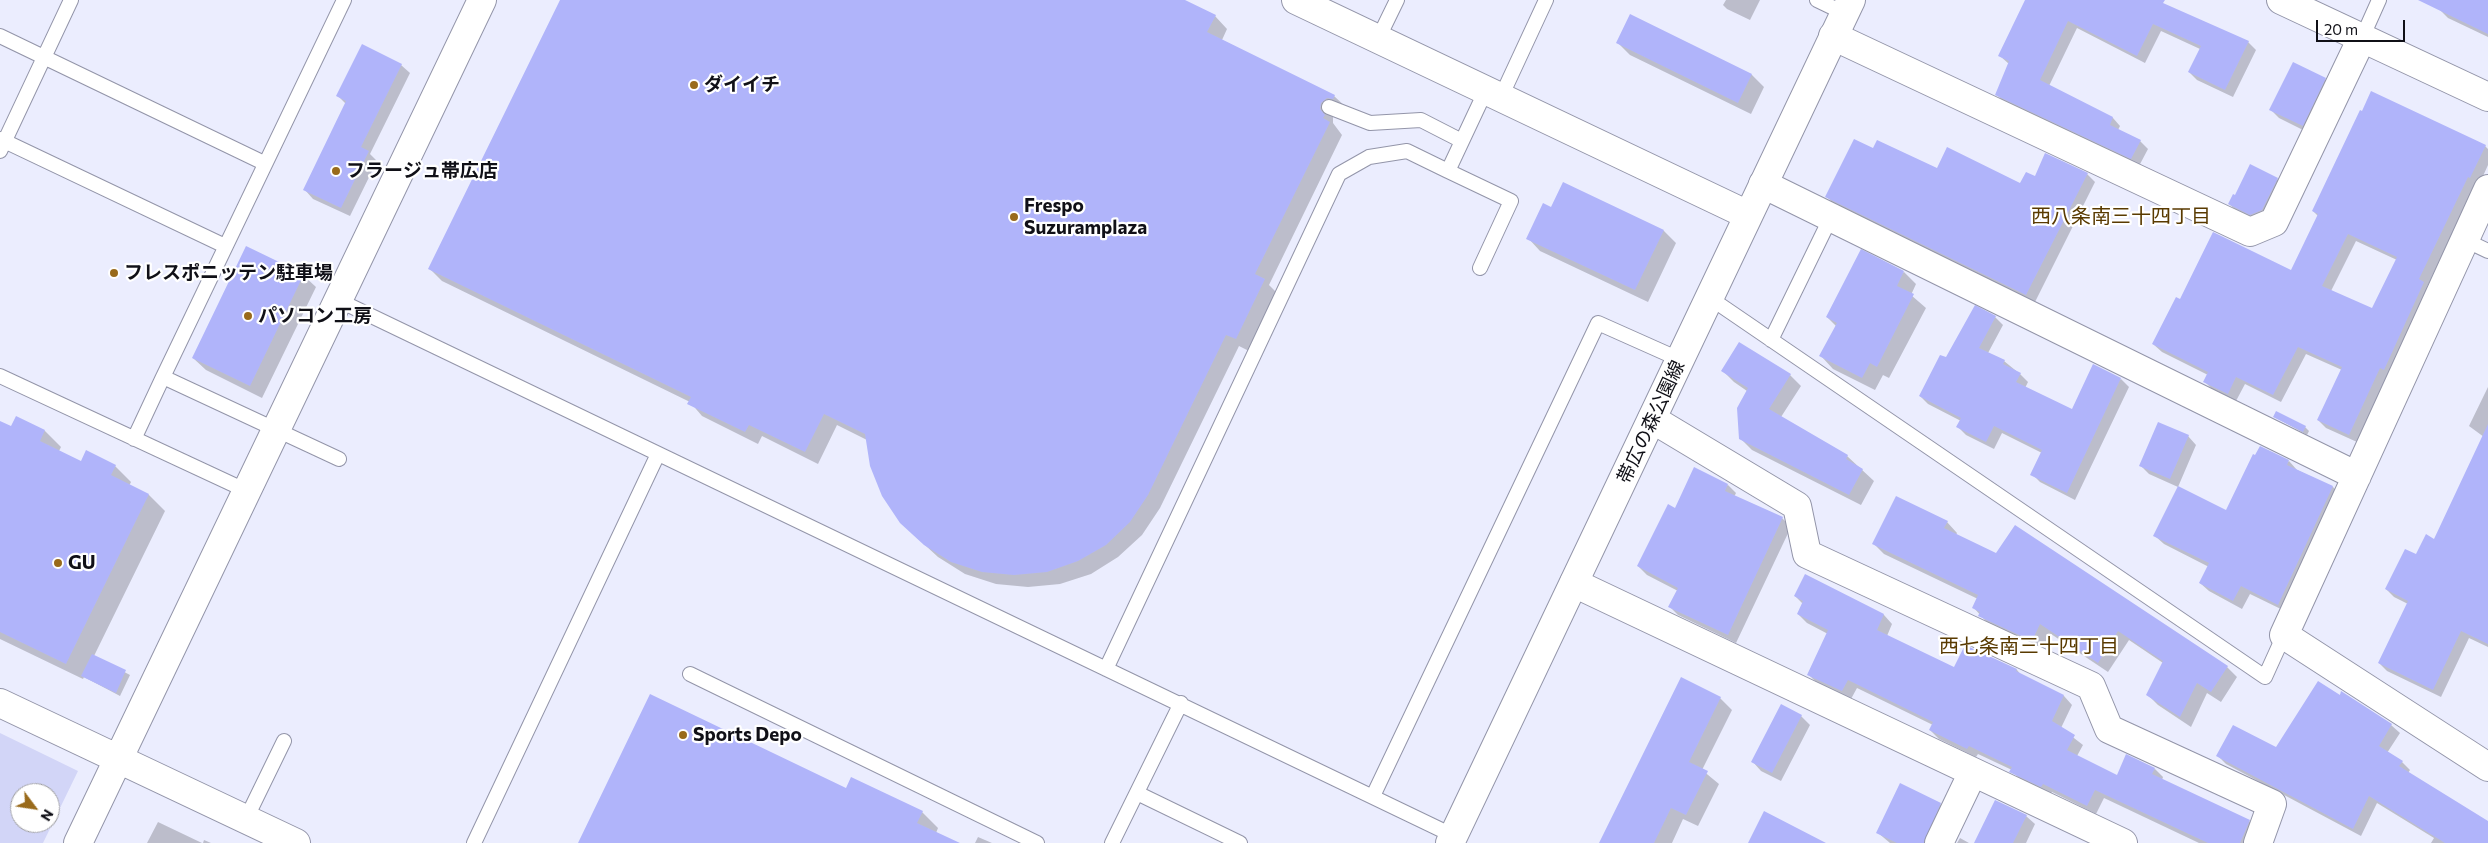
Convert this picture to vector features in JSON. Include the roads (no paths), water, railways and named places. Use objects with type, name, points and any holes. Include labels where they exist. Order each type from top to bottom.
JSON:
[{"type":"street","points":[[78,843],[482,0]]},
{"type":"street","points":[[1296,0],[1748,215]]},
{"type":"street","points":[[2281,0],[2488,97]]},
{"type":"street","points":[[1843,16],[2250,232],[2274,222],[2362,38]]},
{"type":"street","name":"帯広の森公園線","points":[[1452,841],[1843,16]]},
{"type":"street","points":[[1763,184],[2357,476]]},
{"type":"street","points":[[2488,189],[2476,245],[2357,476],[2284,635],[2488,767]]},
{"type":"street","points":[[1652,419],[1797,506],[1807,554],[2090,686],[2109,729],[2272,804],[2258,843]]},
{"type":"street","points":[[1574,583],[2124,843]]},
{"type":"street","points":[[0,703],[120,758],[296,843]]},
{"type":"street","points":[[1939,843],[1973,772]]},
{"type":"lane","points":[[71,0],[2,144],[225,246]]},
{"type":"lane","points":[[134,439],[264,163],[344,0]]},
{"type":"lane","points":[[1378,39],[1397,0]]},
{"type":"lane","points":[[1448,171],[1462,141],[1494,94],[1546,0]]},
{"type":"lane","points":[[1817,0],[1843,16]]},
{"type":"lane","points":[[2362,38],[2380,0]]},
{"type":"lane","points":[[0,36],[264,163]]},
{"type":"lane","points":[[1329,107],[1370,123],[1421,120],[1462,141]]},
{"type":"lane","points":[[1106,669],[1339,174],[1369,157],[1407,151],[1511,201],[1480,268]]},
{"type":"lane","points":[[1770,340],[1831,217]]},
{"type":"lane","points":[[1710,298],[2265,677],[2284,635]]},
{"type":"lane","points":[[338,300],[1373,796],[1452,841]]},
{"type":"lane","points":[[1373,796],[1598,323],[1681,360]]},
{"type":"lane","points":[[0,376],[247,491]]},
{"type":"lane","points":[[163,377],[275,431],[339,459]]},
{"type":"lane","points":[[474,843],[658,454]]},
{"type":"lane","points":[[690,674],[1037,843]]},
{"type":"lane","points":[[1112,843],[1181,703]]},
{"type":"lane","points":[[246,819],[284,741]]},
{"type":"lane","points":[[1137,793],[1240,843]]},
{"type":"place","name":"ダイイチ","points":[[694,85]]},
{"type":"place","name":"フラージュ帯広店","points":[[336,171]]},
{"type":"place","name":"Frespo Suzuramplaza","points":[[1014,217]]},
{"type":"place","name":"フレスポニッテン駐車場","points":[[114,273]]},
{"type":"place","name":"パソコン工房","points":[[248,316]]},
{"type":"place","name":"GU","points":[[58,563]]},
{"type":"place","name":"Sports Depo","points":[[683,735]]},
{"type":"district","name":"西八条南三十四丁目","points":[[2121,216]]},
{"type":"district","name":"西七条南三十四丁目","points":[[2029,646]]}]
